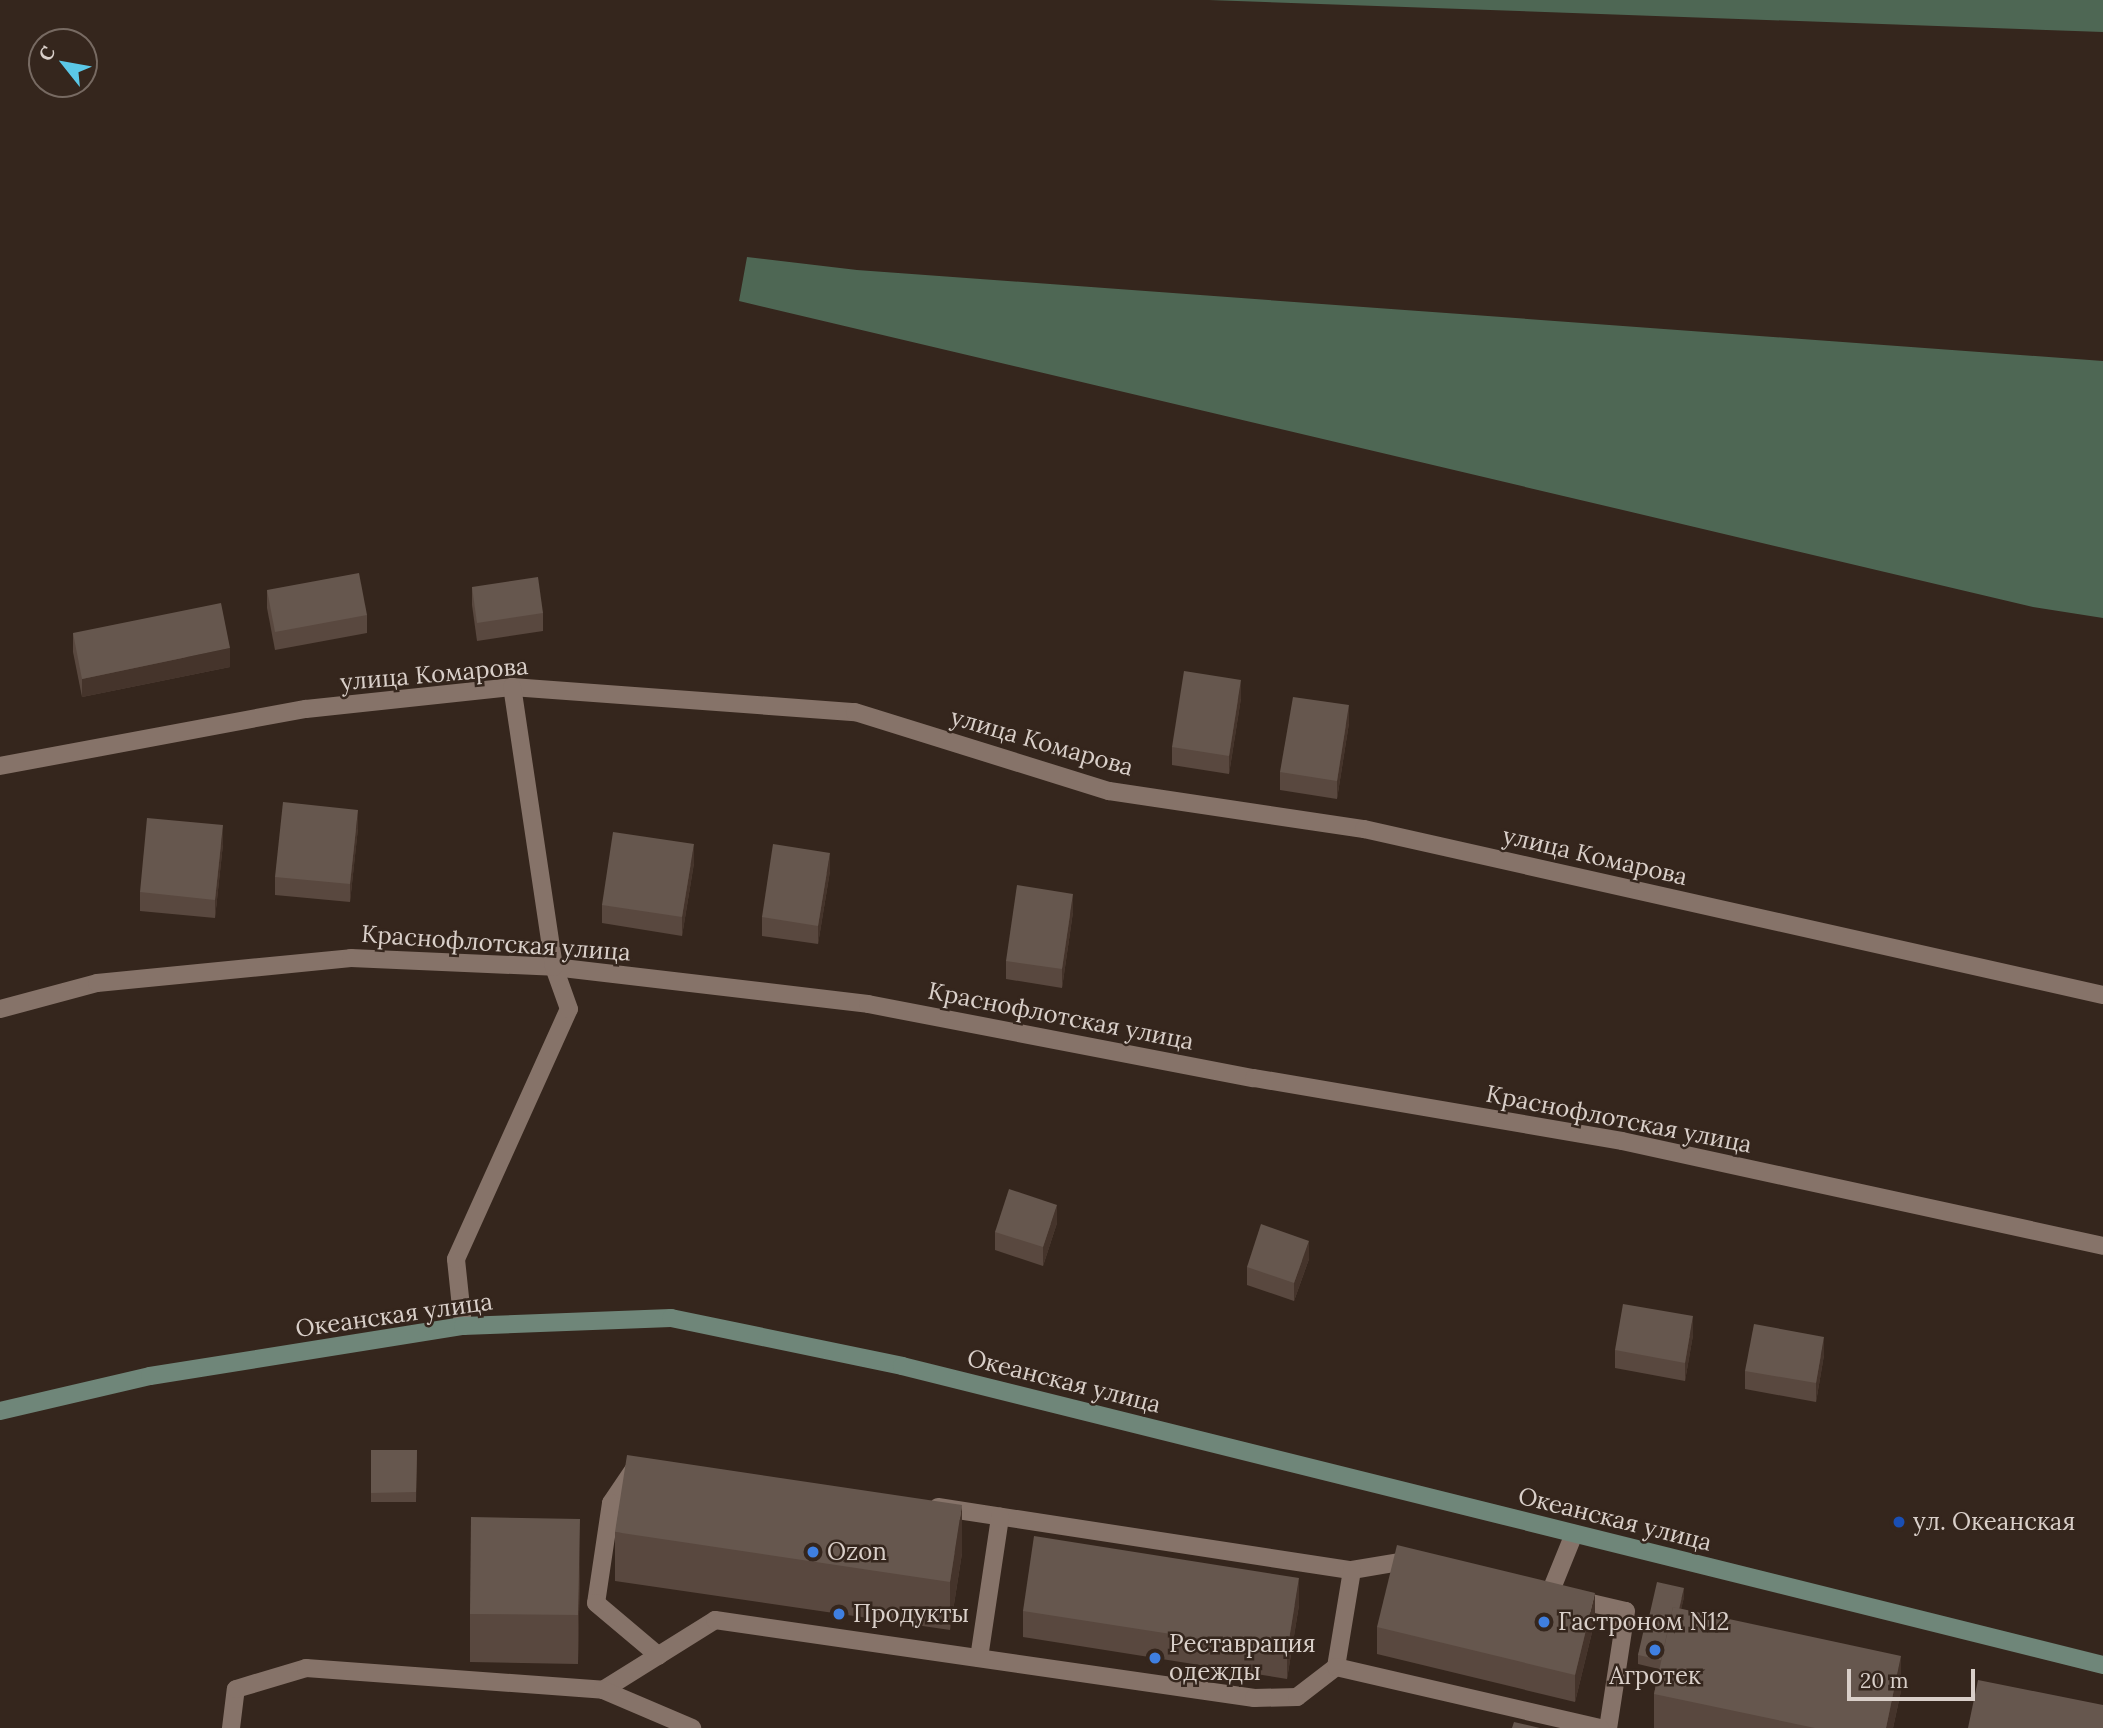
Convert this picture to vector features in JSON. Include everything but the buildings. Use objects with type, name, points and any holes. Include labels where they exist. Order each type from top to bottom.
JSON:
[{"type":"main road","name":"Океанская улица","points":[[0,1411],[150,1376],[463,1326],[671,1318],[902,1366],[1574,1534],[2102,1660]]},
{"type":"street","name":"улица Комарова","points":[[0,766],[306,709],[513,687],[855,712],[1109,791],[1364,829],[2103,995]]},
{"type":"street","points":[[463,1326],[456,1259],[569,1009],[554,967],[513,687]]},
{"type":"street","name":"Краснофлотская улица","points":[[0,1009],[97,983],[351,958],[554,967],[868,1004],[1254,1078],[1622,1141],[2103,1246]]},
{"type":"street","points":[[652,1464],[639,1462],[611,1503],[596,1604],[659,1656]]},
{"type":"street","points":[[920,1505],[1352,1570],[1400,1562],[1427,1568]]},
{"type":"street","points":[[979,1658],[1000,1517]]},
{"type":"street","points":[[1550,1593],[1574,1534]]},
{"type":"street","points":[[603,1690],[715,1620],[1254,1698],[1297,1697],[1336,1667],[1352,1570]]},
{"type":"street","points":[[1523,1588],[1626,1611],[1608,1728]]},
{"type":"street","points":[[1336,1667],[1600,1728]]},
{"type":"street","points":[[231,1728],[236,1689],[306,1668],[603,1690],[692,1728]]},
{"type":"green space","points":[[1209,0],[2103,0],[2103,32]]},
{"type":"green space","points":[[747,257],[857,270],[2103,361],[2103,618],[2033,607],[739,301]]},
{"type":"place","name":"ул. Океанская","points":[[1899,1522]]},
{"type":"place","name":"Ozon","points":[[813,1552]]},
{"type":"place","name":"Продукты","points":[[839,1614]]},
{"type":"place","name":"Гастроном N12","points":[[1544,1622]]},
{"type":"place","name":"Агротек","points":[[1655,1650]]},
{"type":"place","name":"Реставрация одежды","points":[[1155,1658]]}]
